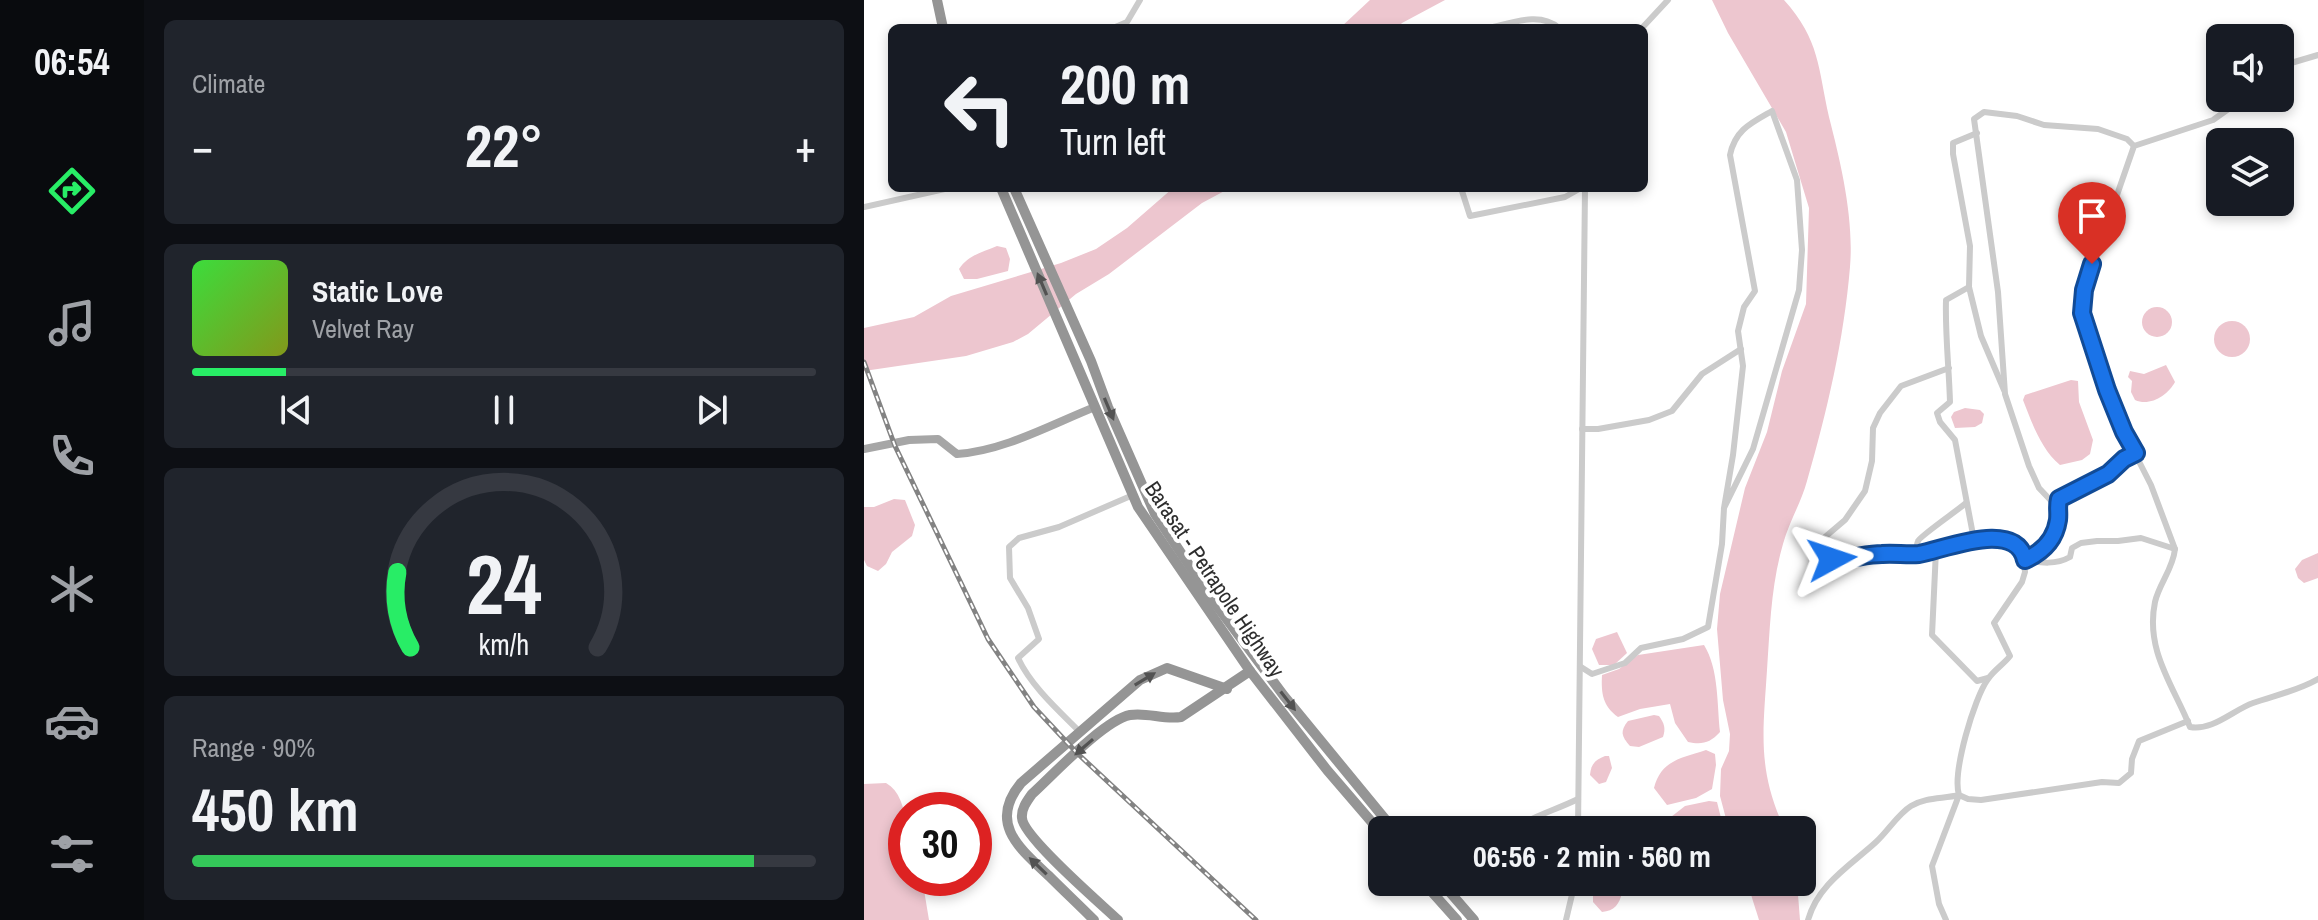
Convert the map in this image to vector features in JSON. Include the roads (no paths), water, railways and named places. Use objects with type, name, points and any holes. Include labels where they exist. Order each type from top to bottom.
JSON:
[{"type":"highway","points":[[937,0],[942,24]]},
{"type":"highway","name":"Barasat - Petrapole Highway","points":[[1003,192],[1138,507],[1250,671],[1368,818]]},
{"type":"highway","name":"Barasat - Petrapole Highway","points":[[1016,192],[1155,514],[1211,598],[1284,696],[1383,816]]},
{"type":"highway","points":[[1094,920],[1014,841],[1006,816],[1007,804],[1021,783],[1140,680],[1167,668],[1227,689]]},
{"type":"highway","points":[[1118,920],[1032,838],[1022,819],[1023,807],[1032,794],[1111,723],[1129,715],[1181,717],[1250,671]]},
{"type":"highway","points":[[1436,896],[1457,920]]},
{"type":"highway","points":[[1453,896],[1474,920]]},
{"type":"main road","points":[[864,449],[909,440],[938,439],[957,454],[969,453],[1022,437],[1095,407]]},
{"type":"street","points":[[1122,24],[1127,22],[1140,0]]},
{"type":"street","points":[[1646,24],[1668,0]]},
{"type":"street","points":[[1506,24],[1531,18],[1550,20],[1554,24]]},
{"type":"street","points":[[2294,62],[2318,55]]},
{"type":"street","points":[[1581,667],[1592,674],[1605,671],[1625,663],[1641,648],[1683,639],[1708,627],[1722,544],[1724,508],[1743,366],[1738,331],[1744,307],[1755,291],[1730,155],[1733,139],[1751,123],[1772,111],[1797,180],[1802,250],[1799,290],[1753,449],[1724,508]]},
{"type":"street","points":[[2005,394],[1998,292],[1974,119],[1984,112],[2017,116],[2044,125],[2098,129],[2127,139],[2134,146]]},
{"type":"street","points":[[2134,146],[2213,120],[2224,112]]},
{"type":"street","points":[[1977,133],[1953,143],[1970,246],[1969,287],[1981,336],[2005,394],[2029,466],[2039,488],[2057,507]]},
{"type":"street","points":[[2134,146],[2084,290],[2082,313],[2107,390],[2175,549],[2156,598],[2151,623],[2162,669],[2190,727],[2198,728],[2241,711],[2250,704],[2283,695],[2318,679]]},
{"type":"street","points":[[864,207],[931,192]]},
{"type":"street","points":[[1462,192],[1470,216],[1565,197],[1575,192]]},
{"type":"street","points":[[1578,816],[1583,192]]},
{"type":"street","points":[[1969,287],[1946,300],[1950,402],[1937,413],[1955,440],[1974,540]]},
{"type":"street","points":[[1582,429],[1649,420],[1672,411],[1702,374],[1741,349]]},
{"type":"street","points":[[1946,920],[1939,904],[1932,866],[1959,795],[1956,787],[1958,767],[1988,678],[2010,656],[1994,623],[2022,582],[2023,551],[2014,543],[2000,539],[1974,540],[1916,554],[1880,554],[1845,560],[1832,559],[1825,537],[1845,520],[1865,491],[1872,461],[1873,428],[1880,413],[1901,386],[1949,368]]},
{"type":"street","points":[[2025,560],[2048,545],[2058,522],[2059,499],[2108,474],[2136,453]]},
{"type":"street","points":[[1080,732],[1055,707],[1018,658],[1039,639],[1028,608],[1010,578],[1009,547],[1019,538],[1059,527],[1133,495]]},
{"type":"street","points":[[1916,554],[1922,535],[1940,525],[1966,503]]},
{"type":"street","points":[[2025,560],[2046,564],[2063,561],[2070,557],[2072,548],[2097,541],[2141,538],[2175,549]]},
{"type":"street","points":[[1936,550],[1932,635],[1977,681],[1988,678]]},
{"type":"street","points":[[1808,920],[1812,908],[1830,882],[1875,843],[1909,807],[1926,799],[1959,795],[1981,800],[2102,782],[2119,783],[2131,773],[2132,759],[2139,741],[2188,721]]},
{"type":"street","points":[[1537,816],[1578,799]]},
{"type":"street","points":[[1566,920],[1572,896]]},
{"type":"railway","points":[[864,362],[895,446],[988,639],[1034,707],[1077,753],[1256,920]]}]
